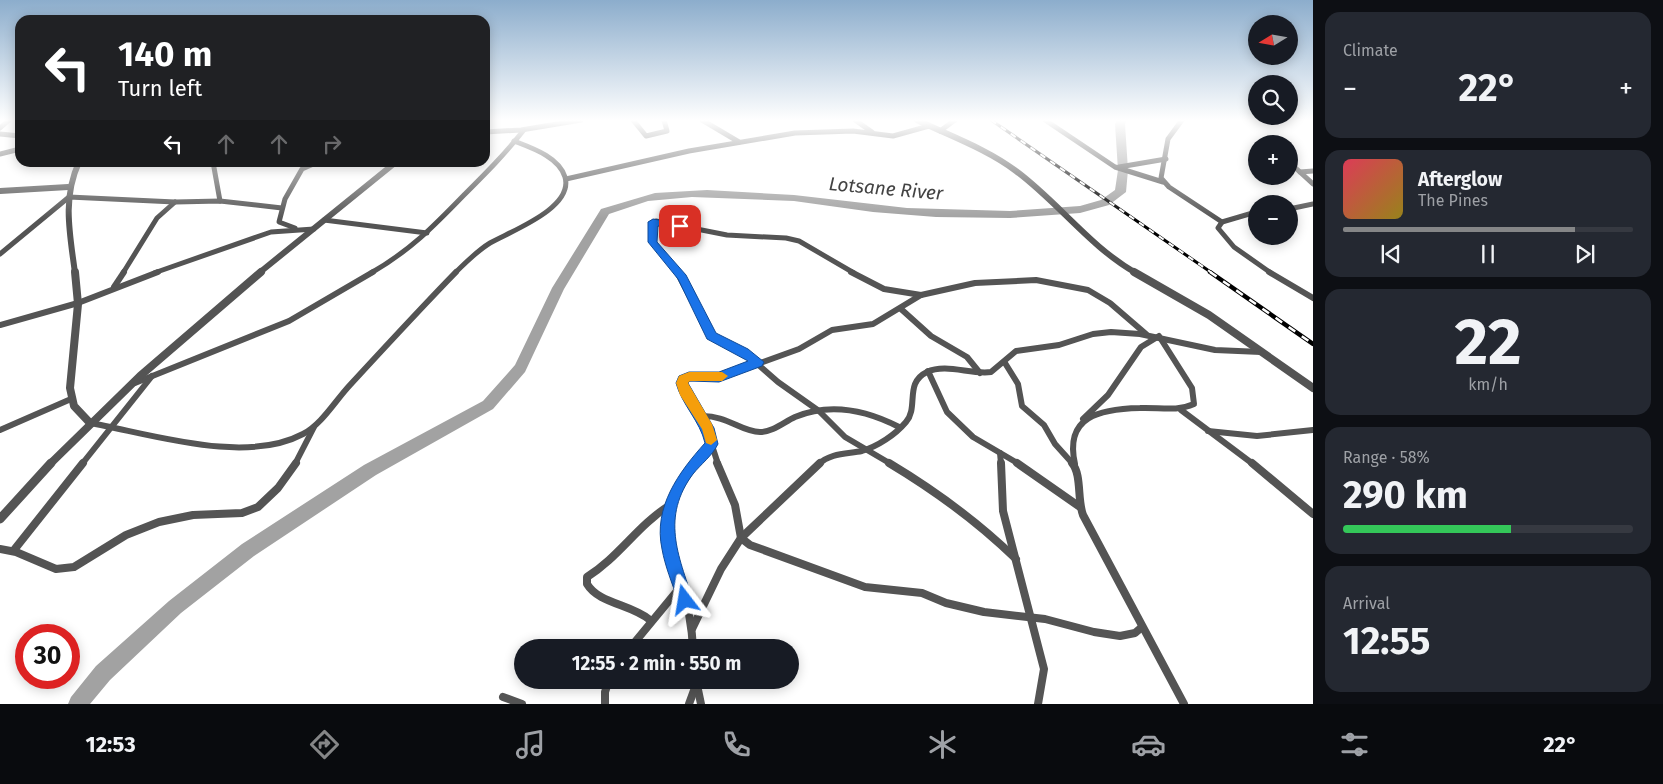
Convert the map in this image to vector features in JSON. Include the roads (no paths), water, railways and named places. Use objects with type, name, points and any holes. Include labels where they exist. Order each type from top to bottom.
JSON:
[{"type":"street","points":[[129,385],[289,320],[385,265],[427,234],[506,153]]},
{"type":"street","points":[[0,549],[14,550],[53,569],[64,569],[80,564],[126,535],[168,520],[185,516],[249,512],[266,500],[297,464],[314,427],[344,391],[441,288],[481,250],[543,213],[562,196],[566,179],[563,172],[543,153]]},
{"type":"street","points":[[566,179],[688,153]]},
{"type":"street","points":[[984,153],[1002,162],[1049,199],[1124,266],[1202,310],[1313,388]]},
{"type":"street","points":[[1094,153],[1115,167],[1163,182],[1222,222]]},
{"type":"street","points":[[1163,182],[1162,171],[1167,153]]},
{"type":"street","points":[[1115,167],[1166,159]]},
{"type":"street","points":[[77,167],[68,187],[72,261],[78,303],[71,381],[71,399],[76,409],[90,423],[197,445],[252,446],[280,442],[298,436],[314,427]]},
{"type":"street","points":[[214,167],[220,201]]},
{"type":"street","points":[[271,232],[279,222],[282,208],[297,175],[302,169],[307,167]]},
{"type":"street","points":[[0,519],[90,423],[178,340],[390,167]]},
{"type":"street","points":[[1300,172],[1313,171]]},
{"type":"street","points":[[1300,172],[1313,184]]},
{"type":"street","points":[[0,191],[68,187]]},
{"type":"street","points":[[0,254],[69,196],[175,202],[220,201],[282,208]]},
{"type":"street","points":[[114,288],[157,218],[175,202]]},
{"type":"street","points":[[1298,207],[1313,204]]},
{"type":"street","points":[[1248,214],[1222,222],[1218,228],[1228,241],[1270,272],[1313,298]]},
{"type":"street","points":[[324,220],[427,234]]},
{"type":"street","points":[[1016,559],[993,537],[928,487],[840,434],[819,411],[778,382],[758,362],[744,352],[711,336],[682,278],[652,242],[651,223],[656,221],[727,235],[786,238],[799,241],[845,270],[874,285],[884,289],[920,295],[975,283],[1016,280],[1055,283],[1088,290],[1100,296],[1146,334]]},
{"type":"street","points":[[279,222],[298,229]]},
{"type":"street","points":[[0,325],[78,303],[114,288],[271,232],[314,229]]},
{"type":"street","points":[[741,538],[739,513],[718,466],[708,428],[684,391],[682,383],[684,379],[697,376],[719,377],[807,346],[832,330],[873,324],[901,309],[920,295]]},
{"type":"street","points":[[901,309],[931,336],[967,357],[980,373]]},
{"type":"street","points":[[692,629],[721,569],[741,538],[823,460],[830,456],[867,449],[884,441],[908,420],[911,411],[912,392],[917,379],[928,371],[980,373],[998,369],[1017,351],[1066,344],[1098,333],[1146,334],[1209,349],[1263,352]]},
{"type":"street","points":[[1083,419],[1099,414],[1143,408],[1181,410],[1194,404],[1195,397],[1192,388],[1159,336]]},
{"type":"street","points":[[1159,336],[1141,348],[1108,395],[1092,408],[1083,419],[1071,435],[1071,451],[1076,468],[1080,506],[1184,704]]},
{"type":"street","points":[[1005,363],[1018,384],[1022,406],[1044,424],[1055,444],[1076,468]]},
{"type":"street","points":[[928,371],[947,412],[973,437],[1080,506]]},
{"type":"street","points":[[14,550],[153,375]]},
{"type":"street","points":[[0,430],[71,399]]},
{"type":"street","points":[[701,416],[717,416],[751,431],[761,432],[796,417],[831,408],[858,410],[882,418],[899,427]]},
{"type":"street","points":[[1181,410],[1257,467],[1313,514]]},
{"type":"street","points":[[1207,431],[1257,436],[1312,431]]},
{"type":"street","points":[[693,639],[682,585],[666,539],[670,505],[688,472],[712,444]]},
{"type":"street","points":[[1000,453],[1003,511],[1044,668],[1043,685],[1038,704]]},
{"type":"street","points":[[650,620],[640,611],[601,597],[587,586],[586,581],[587,577],[604,566],[614,556],[636,531],[670,505]]},
{"type":"street","points":[[741,538],[758,548],[865,587],[907,590],[974,610],[1031,617],[1094,632],[1120,636],[1135,633],[1142,627]]},
{"type":"street","points":[[636,639],[650,620],[666,605],[682,585]]},
{"type":"street","points":[[605,704],[606,689]]},
{"type":"street","points":[[689,704],[694,689]]},
{"type":"street","points":[[698,689],[701,704]]},
{"type":"street","points":[[503,698],[522,704]]},
{"type":"waterway","name":"Lotsane River","points":[[78,704],[103,673],[175,607],[248,550],[370,470],[488,405],[520,368],[558,288],[591,238],[605,212],[648,198],[663,195],[692,194],[794,198],[873,209],[936,213],[1047,213],[1080,209],[1105,202],[1120,192],[1123,179],[1122,153]]},
{"type":"railway","points":[[1038,153],[1212,273]]},
{"type":"railway","points":[[1210,272],[1313,344]]}]
